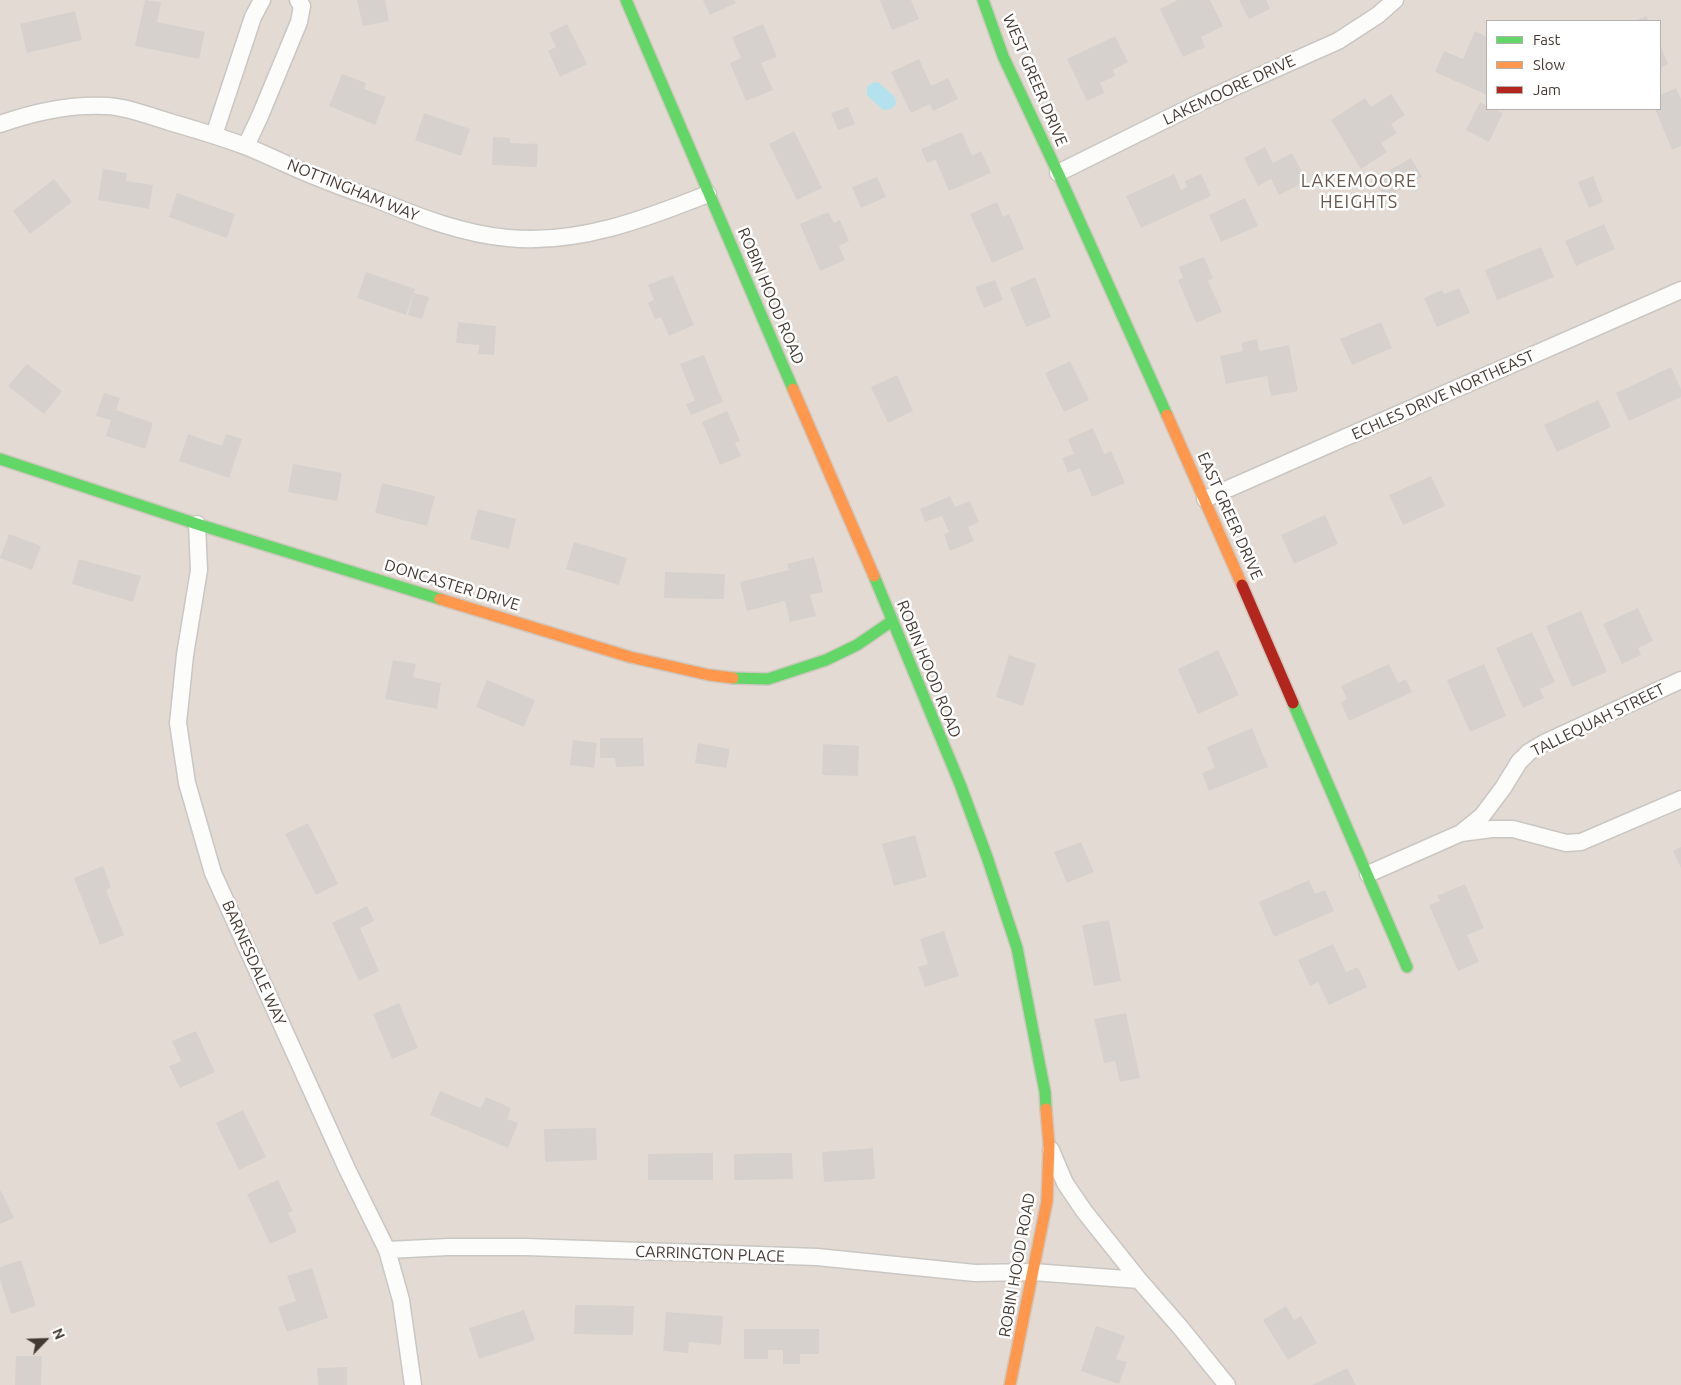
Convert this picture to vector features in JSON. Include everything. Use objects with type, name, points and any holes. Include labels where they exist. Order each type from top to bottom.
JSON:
[{"type":"street","points":[[214,135],[253,17],[262,0]]},
{"type":"street","points":[[246,146],[299,22],[302,6],[298,0]]},
{"type":"street","name":"ROBIN HOOD ROAD","points":[[626,0],[708,194],[852,523],[988,857],[1016,948],[1031,1017],[1044,1092],[1048,1145],[1047,1201],[1010,1385]]},
{"type":"street","name":"WEST GREER DRIVE","points":[[983,0],[1003,56],[1058,173]]},
{"type":"street","name":"LAKEMOORE DRIVE","points":[[1058,173],[1201,102],[1338,41],[1378,15],[1395,0]]},
{"type":"street","name":"NOTTINGHAM WAY","points":[[0,124],[48,110],[84,106],[109,106],[214,135],[246,146],[314,176],[427,220],[472,232],[507,238],[541,239],[574,236],[664,212],[708,194]]},
{"type":"street","name":"EAST GREER DRIVE","points":[[1058,173],[1205,499],[1407,967]]},
{"type":"street","name":"ECHLES DRIVE NORTHEAST","points":[[1205,499],[1681,290]]},
{"type":"street","name":"DONCASTER DRIVE","points":[[0,459],[197,524],[630,657],[709,675],[768,679],[826,660],[857,645],[892,621]]},
{"type":"street","name":"BARNESDALE WAY","points":[[197,524],[199,570],[185,655],[178,722],[187,784],[213,872],[347,1169],[387,1250],[401,1300],[414,1385]]},
{"type":"street","name":"TALLEQUAH STREET","points":[[1368,874],[1461,833],[1482,816],[1529,752],[1544,743],[1681,680]]},
{"type":"street","name":"TALLEQUAH STREET","points":[[1461,833],[1492,829],[1513,829],[1566,843],[1581,842],[1681,799]]},
{"type":"street","points":[[1048,1145],[1065,1183],[1084,1211],[1138,1280],[1180,1327],[1227,1385]]},
{"type":"street","name":"CARRINGTON PLACE","points":[[387,1250],[448,1247],[526,1247],[816,1257],[975,1273],[1033,1272],[1138,1280]]},
{"type":"shaded area","points":[[0,0],[1681,0],[1681,1385],[0,1385]]},
{"type":"water","points":[[878,82],[895,97],[896,104],[891,109],[883,110],[867,95],[867,87],[872,83]]},
{"type":"building","points":[[145,0],[161,2],[157,22],[205,32],[199,59],[135,46]]},
{"type":"building","points":[[357,0],[385,0],[389,21],[363,26]]},
{"type":"building","points":[[703,0],[734,0],[736,3],[710,15]]},
{"type":"building","points":[[880,0],[911,0],[919,19],[892,30]]},
{"type":"building","points":[[1178,0],[1210,0],[1223,26],[1201,37],[1205,47],[1183,57],[1160,9]]},
{"type":"building","points":[[1239,0],[1266,0],[1270,9],[1249,19]]},
{"type":"building","points":[[75,11],[82,40],[27,53],[20,24]]},
{"type":"building","points":[[1646,16],[1648,20],[1636,20]]},
{"type":"building","points":[[567,24],[587,64],[560,77],[548,51],[556,47],[549,33]]},
{"type":"building","points":[[763,24],[777,57],[761,63],[773,90],[746,101],[730,63],[741,58],[732,37]]},
{"type":"building","points":[[1475,31],[1486,36],[1486,95],[1435,72],[1444,51],[1463,59]]},
{"type":"building","points":[[1115,36],[1128,62],[1113,70],[1115,76],[1100,83],[1104,93],[1087,101],[1067,59]]},
{"type":"building","points":[[1661,47],[1668,64],[1661,68]]},
{"type":"building","points":[[919,59],[931,86],[948,78],[958,99],[933,111],[930,104],[911,113],[891,72]]},
{"type":"building","points":[[342,74],[366,83],[364,89],[386,97],[375,125],[329,106]]},
{"type":"building","points":[[1676,88],[1681,99],[1681,146],[1672,150],[1655,110],[1661,110],[1661,95]]},
{"type":"building","points":[[1391,94],[1405,115],[1391,124],[1397,133],[1381,143],[1387,152],[1361,169],[1331,120],[1365,98],[1371,107]]},
{"type":"building","points":[[1480,102],[1486,105],[1486,110],[1496,110],[1503,113],[1489,142],[1466,130]]},
{"type":"building","points":[[848,107],[855,124],[838,130],[831,113]]},
{"type":"building","points":[[424,113],[470,129],[461,156],[415,140]]},
{"type":"building","points":[[794,131],[822,188],[797,200],[769,144]]},
{"type":"building","points":[[962,132],[972,156],[981,151],[991,173],[949,191],[936,160],[927,163],[921,149]]},
{"type":"building","points":[[493,137],[510,138],[510,143],[538,144],[537,167],[492,165]]},
{"type":"building","points":[[1265,147],[1273,163],[1292,153],[1307,181],[1279,195],[1271,179],[1258,186],[1244,158]]},
{"type":"building","points":[[1411,158],[1422,177],[1385,198],[1374,179]]},
{"type":"building","points":[[103,169],[127,173],[126,181],[153,185],[149,209],[98,200]]},
{"type":"building","points":[[1174,174],[1181,190],[1187,187],[1185,181],[1201,174],[1211,196],[1141,228],[1126,196]]},
{"type":"building","points":[[1593,176],[1603,202],[1589,208],[1578,182]]},
{"type":"building","points":[[877,177],[886,197],[861,208],[852,187]]},
{"type":"building","points":[[54,179],[72,202],[30,234],[13,211]]},
{"type":"building","points":[[177,193],[235,214],[227,238],[169,217]]},
{"type":"building","points":[[1245,198],[1258,226],[1221,242],[1209,215]]},
{"type":"building","points":[[997,202],[1003,217],[1009,214],[1024,249],[992,263],[970,214]]},
{"type":"building","points":[[828,212],[834,223],[840,220],[849,241],[839,246],[845,260],[820,271],[800,224]]},
{"type":"building","points":[[1604,224],[1615,249],[1576,266],[1565,241]]},
{"type":"building","points":[[1541,247],[1554,277],[1497,300],[1485,270]]},
{"type":"building","points":[[1204,257],[1213,278],[1208,281],[1222,312],[1196,323],[1178,280],[1183,278],[1179,267]]},
{"type":"building","points":[[366,272],[415,289],[406,315],[357,298]]},
{"type":"building","points":[[673,275],[694,325],[669,336],[661,317],[655,319],[648,303],[654,300],[648,285]]},
{"type":"building","points":[[1035,277],[1051,317],[1026,327],[1010,288]]},
{"type":"building","points":[[995,280],[1003,300],[984,308],[975,287]]},
{"type":"building","points":[[1459,288],[1470,313],[1437,327],[1424,298],[1442,290],[1444,294]]},
{"type":"building","points":[[414,293],[429,297],[422,319],[408,315]]},
{"type":"building","points":[[458,322],[496,326],[494,355],[478,354],[479,345],[456,343]]},
{"type":"building","points":[[1381,322],[1392,348],[1352,365],[1340,339]]},
{"type":"building","points":[[1257,339],[1259,351],[1289,345],[1298,391],[1271,396],[1267,376],[1226,384],[1220,356],[1243,351],[1241,343]]},
{"type":"building","points":[[704,355],[723,402],[691,415],[686,404],[695,401],[680,364]]},
{"type":"building","points":[[1070,361],[1089,400],[1064,412],[1045,373]]},
{"type":"building","points":[[27,364],[62,391],[44,414],[8,386]]},
{"type":"building","points":[[1671,367],[1681,389],[1681,397],[1629,421],[1616,393]]},
{"type":"building","points":[[897,375],[913,411],[888,423],[871,387]]},
{"type":"building","points":[[104,393],[120,398],[116,410],[153,423],[145,449],[106,436],[111,420],[96,416]]},
{"type":"building","points":[[1598,400],[1611,427],[1557,452],[1544,425]]},
{"type":"building","points":[[727,411],[740,441],[735,443],[741,456],[720,465],[702,422]]},
{"type":"building","points":[[1093,428],[1104,454],[1111,451],[1125,483],[1092,497],[1080,468],[1068,473],[1062,458],[1074,454],[1068,439]]},
{"type":"building","points":[[188,434],[222,446],[226,434],[242,439],[229,478],[179,461]]},
{"type":"building","points":[[293,464],[342,473],[337,501],[288,492]]},
{"type":"building","points":[[1431,476],[1445,506],[1403,525],[1389,495]]},
{"type":"building","points":[[382,483],[435,496],[427,526],[375,513]]},
{"type":"building","points":[[950,496],[955,507],[970,501],[979,522],[968,527],[974,541],[950,551],[944,534],[949,532],[942,516],[925,522],[920,509]]},
{"type":"building","points":[[478,509],[516,519],[509,549],[470,539]]},
{"type":"building","points":[[1325,515],[1338,544],[1294,564],[1281,535]]},
{"type":"building","points":[[9,534],[41,546],[32,570],[0,558]]},
{"type":"building","points":[[574,542],[627,558],[619,585],[566,569]]},
{"type":"building","points":[[814,557],[823,592],[810,595],[816,616],[790,622],[785,601],[747,611],[740,582],[789,570],[787,564]]},
{"type":"building","points":[[79,559],[141,576],[133,602],[72,584]]},
{"type":"building","points":[[665,572],[725,574],[724,599],[664,598]]},
{"type":"building","points":[[1638,608],[1653,641],[1638,648],[1641,655],[1622,664],[1603,624]]},
{"type":"building","points":[[1581,611],[1607,672],[1572,687],[1546,626]]},
{"type":"building","points":[[1532,632],[1555,682],[1540,689],[1544,698],[1523,708],[1496,648]]},
{"type":"building","points":[[1218,650],[1239,695],[1198,714],[1178,669]]},
{"type":"building","points":[[1009,655],[1036,664],[1023,706],[996,697]]},
{"type":"building","points":[[393,660],[416,664],[413,677],[441,683],[437,709],[385,699]]},
{"type":"building","points":[[1389,664],[1398,683],[1406,679],[1412,692],[1349,721],[1341,703],[1347,699],[1341,686]]},
{"type":"building","points":[[1484,664],[1506,716],[1470,732],[1447,680]]},
{"type":"building","points":[[487,680],[535,700],[524,727],[476,707]]},
{"type":"building","points":[[1252,728],[1268,767],[1209,791],[1202,773],[1215,768],[1207,747]]},
{"type":"building","points":[[600,738],[643,738],[644,766],[616,767],[615,758],[600,758]]},
{"type":"building","points":[[573,740],[597,743],[594,768],[570,765]]},
{"type":"building","points":[[698,743],[730,749],[726,768],[695,763]]},
{"type":"building","points":[[823,744],[859,746],[858,776],[822,775]]},
{"type":"building","points":[[308,823],[338,884],[316,895],[285,834]]},
{"type":"building","points":[[915,835],[927,877],[894,886],[882,844]]},
{"type":"building","points":[[1081,842],[1094,872],[1067,883],[1054,852]]},
{"type":"building","points":[[1681,847],[1681,868],[1673,851]]},
{"type":"building","points":[[103,866],[111,887],[106,890],[124,935],[100,945],[74,878]]},
{"type":"building","points":[[1309,880],[1315,894],[1325,890],[1334,911],[1274,937],[1259,902]]},
{"type":"building","points":[[1465,884],[1484,928],[1467,935],[1479,962],[1458,971],[1429,905],[1440,901],[1437,896]]},
{"type":"building","points":[[367,906],[374,921],[360,928],[379,971],[359,981],[332,923]]},
{"type":"building","points":[[1109,920],[1121,981],[1094,986],[1082,925]]},
{"type":"building","points":[[944,931],[959,976],[925,987],[918,967],[928,964],[920,939]]},
{"type":"building","points":[[1333,944],[1346,972],[1358,967],[1367,987],[1329,1005],[1318,982],[1310,986],[1298,960]]},
{"type":"building","points":[[399,1003],[418,1048],[392,1059],[373,1014]]},
{"type":"building","points":[[1126,1013],[1140,1078],[1120,1082],[1115,1061],[1104,1063],[1094,1019]]},
{"type":"building","points":[[196,1031],[215,1072],[180,1088],[169,1066],[181,1061],[172,1041]]},
{"type":"building","points":[[440,1091],[481,1108],[486,1097],[511,1108],[507,1119],[518,1123],[508,1148],[430,1115]]},
{"type":"building","points":[[243,1110],[266,1157],[239,1170],[216,1123]]},
{"type":"building","points":[[596,1128],[597,1160],[545,1162],[544,1129]]},
{"type":"building","points":[[873,1148],[875,1179],[824,1182],[822,1152]]},
{"type":"building","points":[[713,1153],[713,1180],[648,1180],[648,1154]]},
{"type":"building","points":[[792,1153],[793,1179],[734,1180],[734,1154]]},
{"type":"building","points":[[278,1180],[293,1211],[288,1213],[297,1232],[270,1244],[247,1194]]},
{"type":"building","points":[[0,1191],[14,1218],[0,1224]]},
{"type":"building","points":[[21,1260],[36,1306],[11,1314],[0,1279],[0,1267]]},
{"type":"building","points":[[312,1268],[328,1318],[287,1332],[278,1307],[296,1301],[287,1276]]},
{"type":"building","points":[[575,1305],[634,1306],[633,1335],[574,1334]]},
{"type":"building","points":[[1286,1306],[1294,1320],[1301,1316],[1317,1343],[1288,1360],[1263,1320]]},
{"type":"building","points":[[524,1310],[535,1340],[479,1359],[469,1328]]},
{"type":"building","points":[[666,1312],[723,1316],[721,1345],[689,1342],[688,1353],[663,1351]]},
{"type":"building","points":[[1096,1326],[1125,1336],[1116,1359],[1127,1362],[1119,1384],[1081,1371]]},
{"type":"building","points":[[744,1329],[819,1329],[819,1354],[800,1354],[800,1364],[783,1364],[783,1350],[768,1350],[768,1359],[744,1359]]},
{"type":"building","points":[[16,1356],[42,1356],[41,1385],[15,1385]]},
{"type":"building","points":[[347,1367],[347,1385],[318,1385],[317,1368]]},
{"type":"building","points":[[1347,1368],[1356,1385],[1312,1385]]},
{"type":"traffic: fast","points":[[626,0],[793,389]]},
{"type":"traffic: fast","points":[[983,0],[1003,56],[1167,415]]},
{"type":"traffic: fast","points":[[0,459],[197,524],[440,599]]},
{"type":"traffic: fast","points":[[874,576],[960,784],[987,857],[1017,948],[1045,1092],[1046,1109]]},
{"type":"traffic: fast","points":[[733,678],[768,679],[826,660],[857,645],[892,621]]},
{"type":"traffic: fast","points":[[1293,703],[1407,967]]},
{"type":"traffic: slow","points":[[793,389],[874,576]]},
{"type":"traffic: slow","points":[[1167,415],[1242,585]]},
{"type":"traffic: slow","points":[[440,599],[630,657],[709,675],[733,678]]},
{"type":"traffic: slow","points":[[1010,1385],[1047,1201],[1049,1145],[1046,1109]]},
{"type":"traffic: jam","points":[[1242,585],[1293,703]]},
{"type":"district","name":"LAKEMOORE HEIGHTS","points":[[1359,191]]}]
